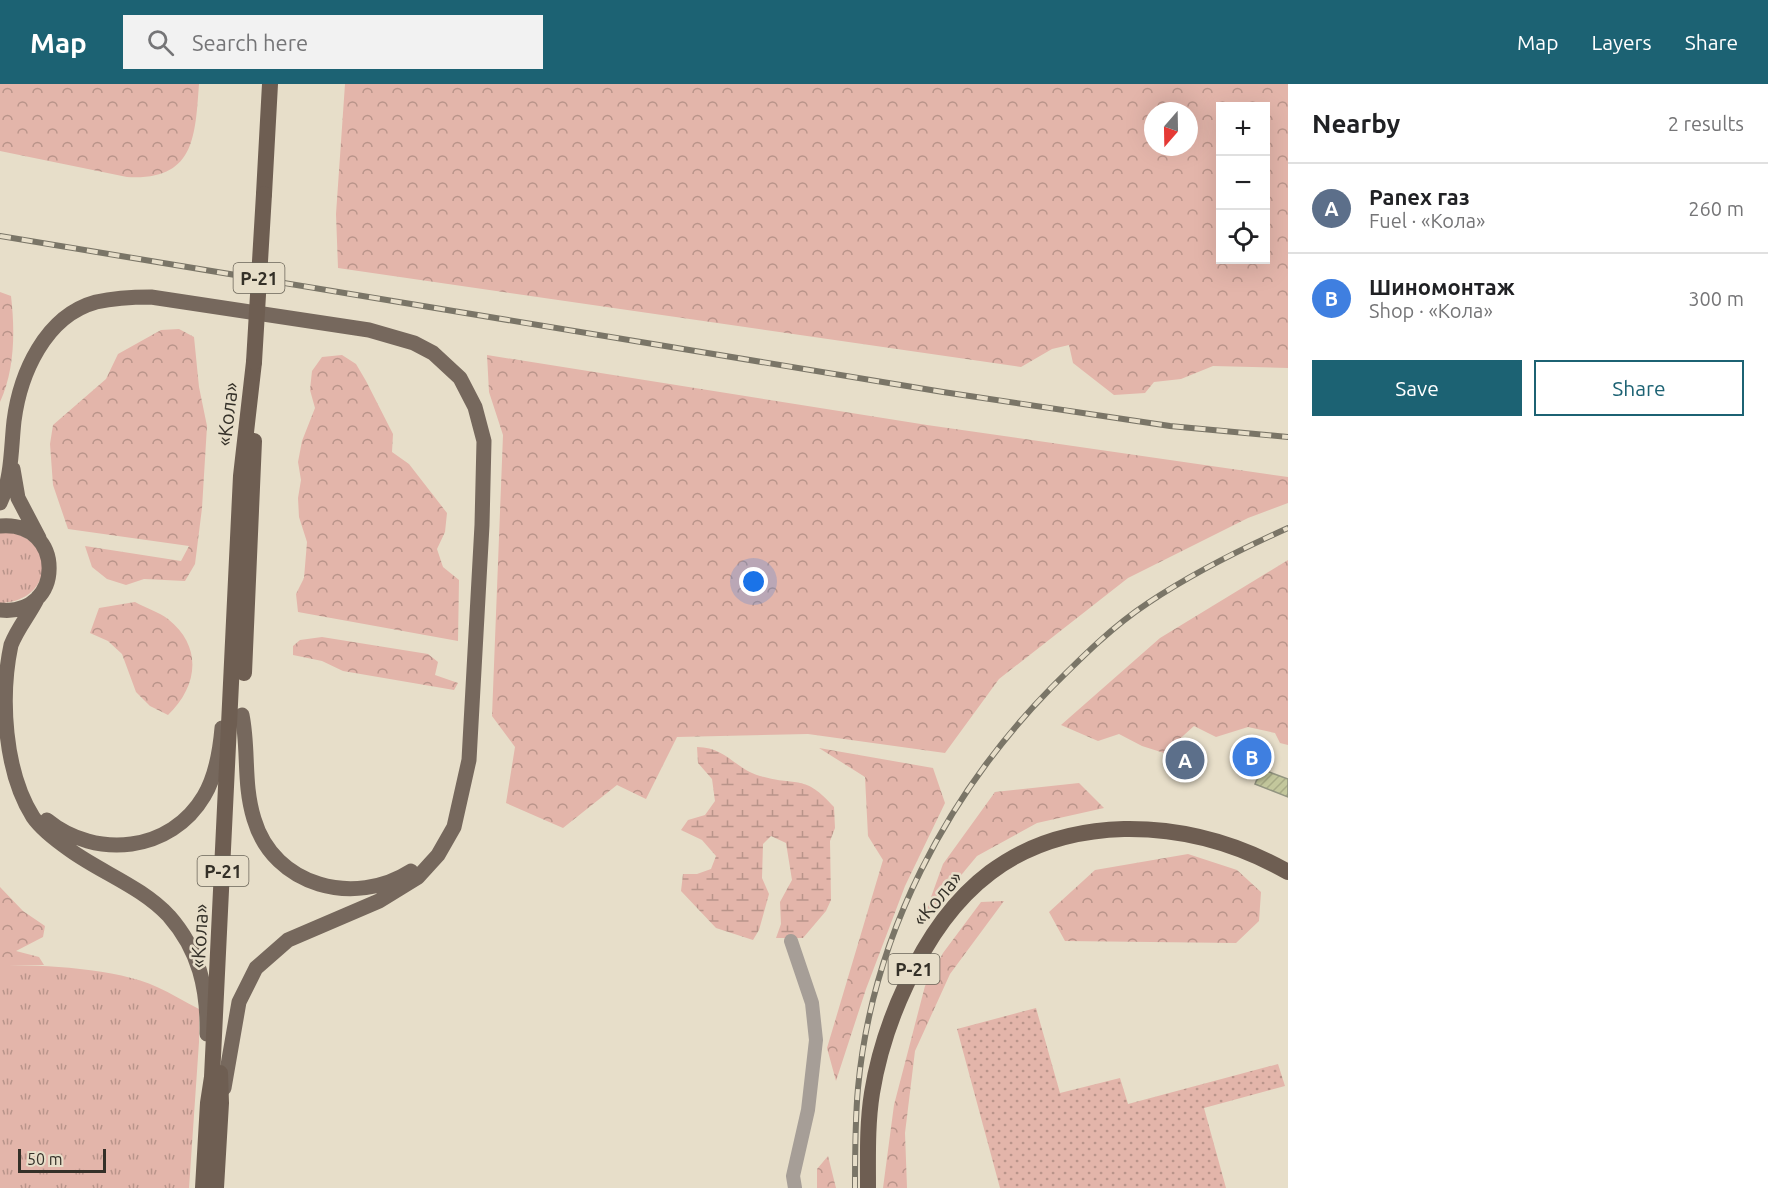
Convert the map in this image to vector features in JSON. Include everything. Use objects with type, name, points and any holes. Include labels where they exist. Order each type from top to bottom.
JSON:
[{"type":"highway","name":"Р-21","points":[[254,362],[270,84]]},
{"type":"highway","name":"«Кола»","points":[[216,1188],[212,1077],[234,658],[232,639],[241,476],[254,362]]},
{"type":"highway","name":"«Кола»","points":[[204,1188],[222,1032],[238,730],[242,715],[254,477],[254,362]]},
{"type":"highway","name":"«Кола»","points":[[868,1188],[872,1093],[895,1010],[926,945],[962,896],[985,875],[1016,856],[1059,839],[1099,830],[1136,829],[1194,835],[1219,841],[1248,852],[1288,872]]},
{"type":"main road","points":[[0,503],[12,457],[20,390],[30,363],[53,329],[71,315],[94,303],[122,298],[151,297],[369,330],[414,343],[448,365],[469,392],[476,407],[485,456],[469,760],[458,815],[447,840],[428,867],[408,885],[380,901],[309,929],[288,940],[256,968],[239,1002],[214,1103]]},
{"type":"main road","points":[[3,696],[10,647],[50,574],[48,557],[18,498],[12,457]]},
{"type":"main road","points":[[0,526],[19,527],[40,541]]},
{"type":"main road","points":[[0,610],[24,608],[38,597]]},
{"type":"main road","points":[[25,801],[63,831],[96,844],[116,846],[136,843],[156,838],[173,830],[197,806],[214,771],[220,745],[228,658],[232,639]]},
{"type":"main road","points":[[0,669],[8,756],[34,818],[56,839],[151,901],[167,914],[190,945],[203,979],[206,998],[214,1103]]},
{"type":"main road","points":[[242,715],[245,731],[246,780],[254,820],[269,850],[295,874],[327,887],[344,890],[382,885],[414,869],[447,840]]},
{"type":"street","points":[[791,940],[812,1003],[816,1040],[808,1110],[793,1176],[795,1188]]},
{"type":"green space","points":[[0,84],[199,84],[196,121],[187,152],[179,163],[166,172],[149,176],[127,177],[0,151]]},
{"type":"green space","points":[[345,84],[1288,84],[1288,368],[1213,366],[1181,379],[1154,382],[1145,393],[1114,395],[1073,363],[1069,345],[1052,349],[1021,367],[338,268],[336,214]]},
{"type":"green space","points":[[0,292],[11,296],[13,336],[9,377],[0,402]]},
{"type":"green space","points":[[179,329],[194,337],[199,387],[207,426],[202,508],[195,564],[185,581],[144,579],[126,585],[107,579],[92,567],[85,546],[181,561],[189,546],[68,529],[53,485],[50,444],[53,425],[106,379],[118,354],[161,330]]},
{"type":"green space","points":[[342,355],[356,364],[366,381],[393,434],[392,452],[409,464],[447,513],[445,532],[437,549],[443,567],[459,580],[458,641],[298,612],[296,594],[304,578],[307,542],[299,517],[298,498],[301,480],[298,462],[302,441],[315,408],[310,390],[312,371],[322,357]]},
{"type":"green space","points":[[487,355],[927,425],[1288,477],[1288,503],[1248,518],[1128,578],[999,679],[945,753],[808,734],[677,737],[646,799],[617,785],[563,828],[506,803],[515,747],[492,716],[503,435],[489,392]]},
{"type":"green space","points":[[0,532],[18,534],[31,542],[39,553],[42,566],[40,579],[32,591],[19,599],[0,603]]},
{"type":"green space","points":[[1288,560],[1288,745],[1280,743],[1275,733],[1248,727],[1216,737],[1194,726],[1164,753],[1142,746],[1119,734],[1098,741],[1061,725],[1160,638]]},
{"type":"green space","points":[[135,602],[168,619],[187,642],[191,654],[192,667],[186,692],[168,715],[150,706],[136,692],[122,654],[108,641],[90,633],[99,608]]},
{"type":"green space","points":[[322,637],[428,654],[438,662],[435,675],[458,683],[454,690],[343,671],[322,661],[293,655],[293,646],[300,640]]},
{"type":"green space","points":[[697,747],[723,754],[751,773],[807,785],[824,796],[834,807],[835,828],[830,841],[831,900],[826,911],[803,938],[776,938],[781,924],[780,902],[792,880],[786,843],[771,836],[763,844],[762,878],[769,894],[759,930],[753,940],[716,928],[681,891],[683,874],[697,874],[711,869],[716,856],[702,840],[681,830],[688,820],[705,815],[715,801],[712,779],[698,763]]},
{"type":"green space","points":[[819,748],[933,768],[945,803],[905,886],[866,989],[836,1081],[827,1048],[883,860],[868,836],[865,777]]},
{"type":"green space","points":[[1079,783],[1104,808],[1037,823],[977,856],[922,922],[943,864],[995,792]]},
{"type":"green space","points":[[1188,854],[1237,870],[1261,892],[1259,921],[1236,943],[1065,941],[1049,912],[1095,870]]},
{"type":"green space","points":[[0,887],[23,911],[45,926],[43,937],[16,951],[39,957],[44,965],[0,965]]},
{"type":"green space","points":[[1004,901],[950,974],[915,1051],[905,1133],[907,1188],[883,1188],[894,1105],[925,986],[943,953],[981,902]]},
{"type":"green space","points":[[0,965],[59,967],[122,976],[157,987],[199,1009],[199,1042],[189,1188],[0,1188]]},
{"type":"green space","points":[[1036,1008],[1060,1093],[1120,1078],[1128,1104],[1278,1064],[1285,1086],[1204,1108],[1226,1188],[1000,1188],[957,1029]]},
{"type":"green space","points":[[828,1156],[836,1188],[817,1188],[817,1169]]},
{"type":"building","points":[[1261,769],[1288,779],[1288,797],[1255,784]]},
{"type":"railway","points":[[0,236],[943,392],[1170,426],[1288,437]]},
{"type":"railway","points":[[855,1188],[858,1088],[866,1032],[879,976],[898,923],[921,871],[948,821],[979,773],[1052,687],[1086,653],[1135,612],[1199,572],[1288,528]]},
{"type":"place","name":"Шиномонтаж","points":[[1252,757]]},
{"type":"place","name":"Panex газ","points":[[1185,760]]}]
